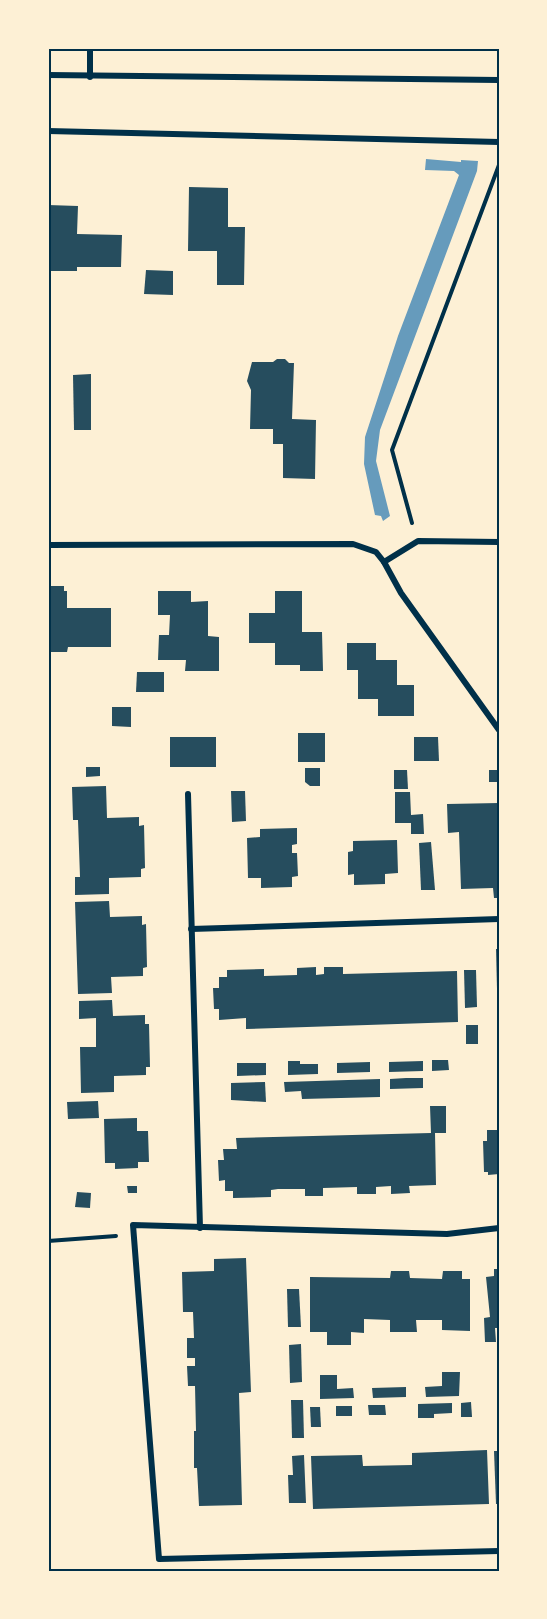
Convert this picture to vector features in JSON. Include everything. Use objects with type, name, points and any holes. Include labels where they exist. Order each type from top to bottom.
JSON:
[{"type":"street","points":[[90,48],[90,76]]},
{"type":"street","points":[[48,75],[499,80]]},
{"type":"street","points":[[48,131],[499,142]]},
{"type":"street","points":[[384,562],[418,542],[499,542]]},
{"type":"street","points":[[48,545],[352,543],[376,552],[401,592],[499,730]]},
{"type":"street","points":[[188,794],[200,1228]]},
{"type":"street","points":[[191,929],[499,919]]},
{"type":"street","points":[[499,1228],[447,1234],[132,1225],[159,1559],[499,1551]]},
{"type":"path","points":[[418,542],[392,450],[499,165]]},
{"type":"path","points":[[48,1241],[133,1234]]},
{"type":"water","points":[[426,159],[478,161],[477,171],[380,430],[376,461],[390,516],[383,521],[381,516],[375,515],[364,464],[365,437],[398,336],[459,175],[454,171],[425,170]]},
{"type":"building","points":[[189,187],[228,188],[228,227],[245,227],[244,285],[217,285],[217,251],[188,251]]},
{"type":"building","points":[[48,205],[78,206],[77,234],[122,235],[121,267],[77,267],[77,271],[48,271]]},
{"type":"building","points":[[146,270],[173,271],[173,295],[144,294]]},
{"type":"building","points":[[277,359],[285,359],[289,363],[294,363],[292,419],[316,420],[315,479],[283,478],[283,444],[273,444],[273,429],[250,429],[251,390],[247,381],[252,362],[273,362]]},
{"type":"building","points":[[91,374],[91,430],[74,430],[73,375]]},
{"type":"building","points":[[48,586],[64,586],[64,591],[67,591],[67,608],[111,608],[111,647],[68,647],[67,652],[48,652]]},
{"type":"building","points":[[158,591],[191,591],[191,602],[208,601],[208,636],[219,637],[219,671],[185,671],[186,660],[158,660],[159,635],[169,635],[170,615],[158,615]]},
{"type":"building","points":[[275,591],[302,591],[302,632],[322,632],[323,671],[300,671],[300,665],[275,665],[275,643],[249,643],[249,613],[275,613]]},
{"type":"building","points":[[347,643],[376,643],[376,660],[397,660],[397,685],[414,685],[414,716],[378,716],[378,699],[358,699],[358,670],[347,670]]},
{"type":"building","points":[[137,672],[164,672],[164,692],[136,692]]},
{"type":"building","points":[[112,707],[131,707],[131,727],[112,726]]},
{"type":"building","points":[[298,733],[325,733],[325,762],[298,762]]},
{"type":"building","points":[[170,737],[216,737],[216,767],[170,767]]},
{"type":"building","points":[[414,737],[438,737],[439,761],[414,761]]},
{"type":"building","points":[[86,767],[100,767],[100,776],[86,777]]},
{"type":"building","points":[[305,768],[320,768],[320,786],[310,786],[305,782]]},
{"type":"building","points":[[394,770],[407,770],[408,789],[394,789]]},
{"type":"building","points":[[489,770],[497,770],[497,782],[489,782]]},
{"type":"building","points":[[106,786],[107,818],[139,817],[139,826],[144,825],[145,868],[141,869],[141,877],[109,878],[109,894],[75,895],[75,877],[80,877],[78,820],[73,820],[72,787]]},
{"type":"building","points":[[231,791],[245,791],[246,821],[232,822]]},
{"type":"building","points":[[395,792],[410,792],[411,815],[423,814],[424,834],[411,834],[411,823],[395,823]]},
{"type":"building","points":[[499,803],[499,898],[494,898],[493,888],[461,889],[459,832],[448,833],[447,804]]},
{"type":"building","points":[[297,828],[297,844],[292,845],[292,853],[297,853],[298,876],[292,877],[292,887],[261,888],[261,878],[248,878],[247,838],[260,837],[260,829]]},
{"type":"building","points":[[397,840],[398,873],[385,874],[385,884],[354,885],[354,874],[348,875],[348,852],[353,851],[353,841]]},
{"type":"building","points":[[431,842],[435,890],[421,890],[419,843]]},
{"type":"building","points":[[109,901],[110,917],[142,916],[142,925],[146,924],[147,967],[143,968],[143,976],[111,977],[112,993],[78,994],[75,902]]},
{"type":"building","points":[[496,949],[499,949],[499,989],[497,989]]},
{"type":"building","points":[[316,967],[316,975],[324,974],[324,967],[343,967],[343,974],[457,971],[458,1022],[246,1029],[246,1018],[219,1020],[219,1009],[214,1009],[213,988],[219,988],[219,977],[227,977],[227,970],[264,969],[264,976],[297,975],[297,968]]},
{"type":"building","points":[[464,970],[476,970],[477,1007],[465,1008]]},
{"type":"building","points":[[112,1000],[113,1016],[145,1015],[145,1024],[149,1024],[150,1067],[146,1067],[146,1075],[114,1076],[114,1092],[81,1093],[80,1047],[96,1047],[96,1018],[79,1019],[79,1001]]},
{"type":"building","points":[[466,1025],[478,1025],[478,1044],[466,1044]]},
{"type":"building","points":[[432,1060],[448,1060],[449,1070],[432,1071]]},
{"type":"building","points":[[288,1061],[318,1064],[318,1074],[288,1075]]},
{"type":"building","points":[[423,1061],[423,1071],[389,1072],[389,1062]]},
{"type":"building","points":[[370,1062],[370,1072],[337,1073],[337,1063]]},
{"type":"building","points":[[237,1063],[266,1063],[266,1075],[237,1076]]},
{"type":"building","points":[[423,1078],[423,1088],[390,1089],[390,1079]]},
{"type":"building","points":[[380,1079],[380,1097],[302,1099],[301,1091],[285,1092],[284,1082]]},
{"type":"building","points":[[265,1082],[266,1102],[231,1100],[231,1083]]},
{"type":"building","points":[[98,1101],[99,1118],[68,1119],[67,1102]]},
{"type":"building","points":[[430,1106],[446,1106],[446,1133],[435,1133],[436,1185],[409,1186],[410,1193],[391,1194],[391,1186],[376,1187],[376,1194],[357,1194],[357,1187],[323,1188],[323,1196],[305,1196],[305,1189],[278,1189],[271,1190],[271,1197],[233,1198],[233,1191],[225,1191],[225,1180],[219,1181],[218,1160],[224,1160],[223,1149],[237,1149],[236,1138],[431,1133]]},
{"type":"building","points":[[137,1118],[137,1131],[148,1131],[149,1162],[138,1162],[138,1168],[115,1169],[115,1163],[105,1163],[104,1119]]},
{"type":"building","points":[[487,1130],[499,1130],[499,1174],[488,1175],[488,1172],[484,1172],[483,1141],[487,1141]]},
{"type":"building","points":[[127,1186],[137,1186],[137,1193],[128,1193]]},
{"type":"building","points":[[77,1192],[91,1193],[90,1208],[75,1207]]},
{"type":"building","points":[[246,1258],[251,1392],[239,1393],[242,1505],[199,1506],[197,1468],[194,1468],[195,1386],[188,1386],[187,1366],[195,1366],[195,1358],[187,1358],[187,1338],[194,1338],[193,1312],[183,1312],[182,1272],[214,1271],[214,1259]]},
{"type":"building","points":[[494,1269],[499,1269],[499,1328],[495,1328],[496,1342],[485,1342],[484,1318],[490,1317],[486,1277],[494,1276]]},
{"type":"building","points":[[391,1271],[409,1271],[410,1278],[442,1279],[443,1271],[462,1271],[462,1279],[470,1279],[470,1331],[442,1330],[442,1320],[416,1320],[417,1332],[390,1332],[390,1320],[364,1319],[364,1333],[351,1332],[351,1345],[327,1345],[327,1332],[310,1332],[310,1277],[390,1278]]},
{"type":"building","points":[[287,1289],[299,1289],[301,1327],[288,1327]]},
{"type":"building","points":[[301,1344],[302,1382],[290,1383],[289,1345]]},
{"type":"building","points":[[442,1372],[460,1372],[459,1396],[426,1397],[425,1387],[442,1386]]},
{"type":"building","points":[[320,1375],[337,1375],[337,1389],[353,1388],[354,1398],[320,1399]]},
{"type":"building","points":[[406,1387],[406,1397],[373,1398],[372,1388]]},
{"type":"building","points":[[291,1400],[303,1400],[304,1438],[292,1438]]},
{"type":"building","points":[[471,1402],[472,1417],[461,1417],[461,1403]]},
{"type":"building","points":[[452,1403],[452,1413],[434,1414],[434,1418],[418,1418],[418,1404]]},
{"type":"building","points":[[368,1405],[385,1405],[386,1415],[369,1415]]},
{"type":"building","points":[[336,1406],[352,1406],[352,1416],[336,1416]]},
{"type":"building","points":[[310,1407],[320,1407],[321,1427],[311,1427]]},
{"type":"building","points":[[487,1450],[489,1504],[313,1509],[311,1456],[362,1455],[363,1466],[412,1465],[412,1453]]},
{"type":"building","points":[[494,1451],[499,1451],[499,1504],[496,1504]]},
{"type":"building","points":[[304,1455],[306,1503],[289,1503],[288,1475],[293,1475],[292,1456]]}]
